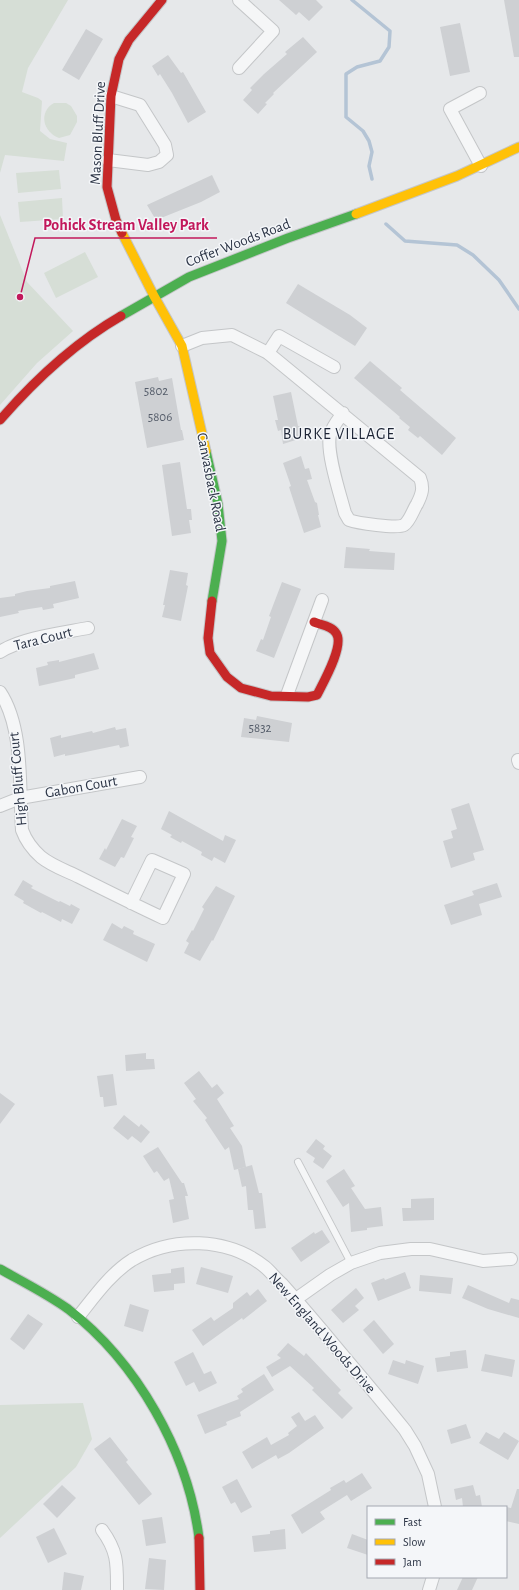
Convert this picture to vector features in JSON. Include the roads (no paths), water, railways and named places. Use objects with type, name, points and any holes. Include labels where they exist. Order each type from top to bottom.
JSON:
[{"type":"street","name":"Mason Bluff Drive","points":[[154,296],[116,220],[107,187],[111,96],[115,73],[124,50],[136,30],[162,0]]},
{"type":"street","points":[[239,0],[273,31],[239,68]]},
{"type":"street","points":[[480,93],[450,109],[481,166]]},
{"type":"street","points":[[108,160],[148,165],[159,162],[167,155],[165,144],[140,105],[111,96]]},
{"type":"street","name":"Coffer Woods Road","points":[[0,420],[23,394],[72,351],[118,318],[189,277],[288,238],[323,227],[481,166],[519,147]]},
{"type":"street","name":"Canvasback Road","points":[[154,296],[182,346],[216,496],[222,541],[209,622],[208,638],[210,653],[227,677],[241,688],[272,696],[308,697],[317,695],[339,644],[338,635],[333,629],[314,622]]},
{"type":"street","points":[[182,346],[202,338],[232,335],[268,353],[343,413],[420,478],[423,486],[422,494],[404,525],[397,526],[349,520],[330,450],[330,435],[334,425],[343,413]]},
{"type":"street","points":[[268,353],[278,336],[334,367]]},
{"type":"street","points":[[287,696],[322,600]]},
{"type":"street","name":"Tara Court","points":[[0,652],[24,642],[88,628]]},
{"type":"street","name":"High Bluff Court","points":[[0,692],[7,702],[18,743],[22,830],[25,839],[33,850],[42,858],[59,867],[131,903],[163,918],[184,874],[152,860],[131,903]]},
{"type":"street","name":"Gabon Court","points":[[0,806],[20,798],[140,777]]},
{"type":"street","name":"New England Woods Drive","points":[[78,1317],[107,1282],[132,1260],[157,1248],[185,1242],[216,1244],[244,1254],[265,1267],[296,1299],[405,1430],[415,1446],[428,1474],[435,1506]]},
{"type":"street","points":[[296,1299],[350,1263],[380,1253],[411,1249],[430,1249],[483,1261],[511,1259]]},
{"type":"street","points":[[0,1269],[46,1294],[78,1317],[125,1366],[151,1404],[167,1432],[179,1460],[194,1514],[200,1550],[200,1590]]},
{"type":"street","points":[[102,1530],[113,1547],[117,1563],[118,1590]]},
{"type":"street","points":[[429,1590],[433,1578]]},
{"type":"lane","points":[[298,1162],[350,1263]]},
{"type":"waterway","points":[[352,0],[390,31],[389,47],[380,61],[357,67],[346,74],[346,117],[363,131],[369,141],[372,152],[369,166],[372,179]]},
{"type":"waterway","points":[[386,224],[405,241],[457,245],[473,255],[499,280],[519,309]]},
{"type":"place","name":"Pohick Stream Valley Park","points":[[20,297]]},
{"type":"district","name":"BURKE VILLAGE","points":[[339,434]]}]
